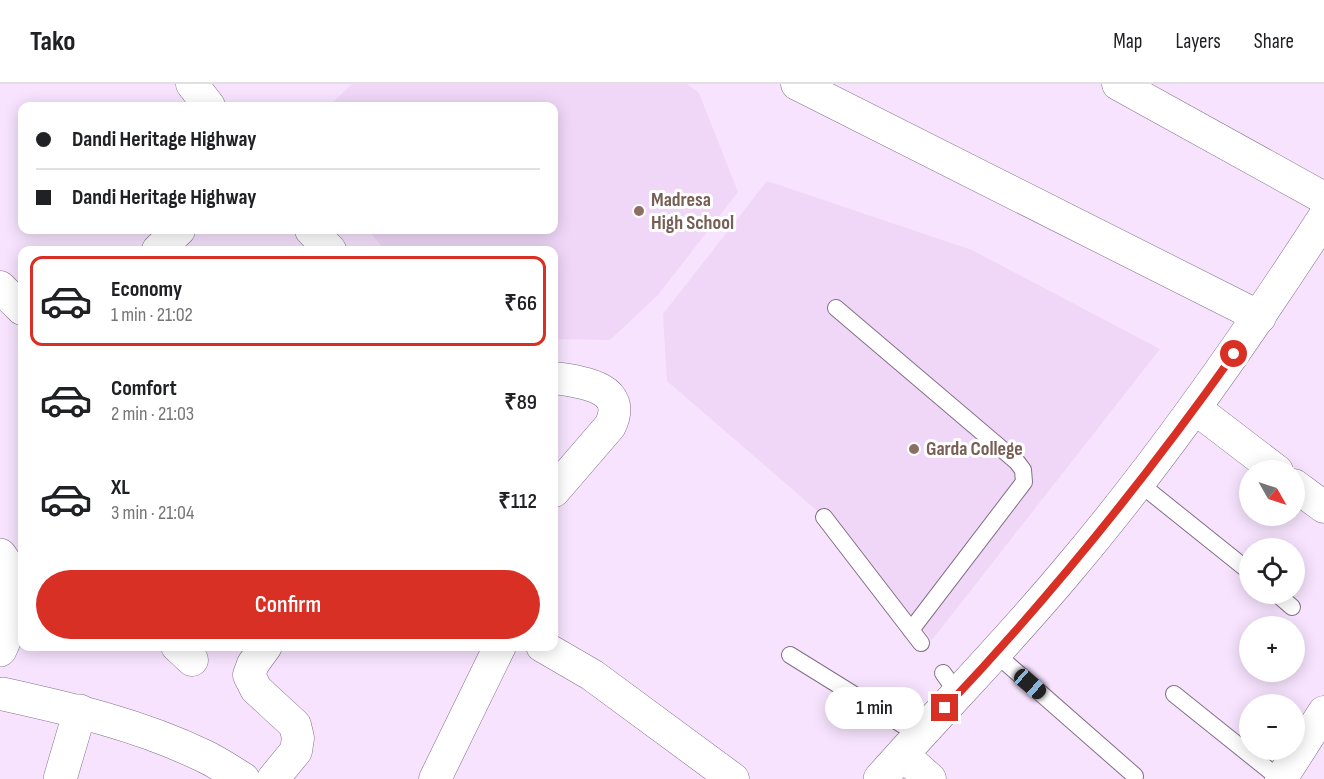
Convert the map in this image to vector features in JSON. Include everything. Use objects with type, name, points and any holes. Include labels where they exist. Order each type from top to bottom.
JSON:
[{"type":"main road","points":[[880,779],[911,745],[951,684],[996,654],[1069,570],[1139,483],[1196,409],[1260,317],[1324,218]]},
{"type":"main road","points":[[1,680],[12,616],[6,571]]},
{"type":"main road","points":[[1,680],[18,650]]},
{"type":"main road","points":[[1,680],[80,711],[147,732],[195,752],[243,779]]},
{"type":"main road","points":[[60,779],[80,711]]},
{"type":"street","points":[[192,84],[206,102]]},
{"type":"street","points":[[797,84],[1260,317]]},
{"type":"street","points":[[1118,84],[1324,198]]},
{"type":"street","points":[[162,246],[175,234]]},
{"type":"street","points":[[315,234],[326,246]]},
{"type":"street","points":[[0,288],[18,305]]},
{"type":"street","points":[[558,379],[591,385],[608,394],[615,405],[616,414],[610,426],[558,486]]},
{"type":"street","points":[[1196,409],[1262,460]]},
{"type":"street","points":[[1305,493],[1324,507]]},
{"type":"street","points":[[262,651],[253,664],[249,675],[256,689],[295,725],[298,738],[296,751],[273,779]]},
{"type":"street","points":[[435,779],[498,651]]},
{"type":"street","points":[[551,651],[592,675],[733,779]]},
{"type":"street","points":[[1280,779],[1320,727]]},
{"type":"street","points":[[911,745],[930,779]]},
{"type":"lane","points":[[824,517],[916,636],[1024,482],[1023,470],[1017,462],[836,308]]},
{"type":"lane","points":[[1139,483],[1239,563]]},
{"type":"lane","points":[[996,654],[1135,776]]},
{"type":"lane","points":[[790,655],[911,745]]},
{"type":"lane","points":[[1174,694],[1280,779]]},
{"type":"shaded area","name":"Madresa High School","points":[[352,84],[687,84],[699,93],[738,192],[658,295],[610,340],[558,339],[558,246],[382,246],[371,234],[558,234],[558,102],[333,102]]},
{"type":"shaded area","name":"Garda College","points":[[767,181],[972,250],[1160,349],[932,640],[829,521],[667,381],[663,314]]},
{"type":"place","name":"Madresa High School","points":[[639,211]]},
{"type":"place","name":"Garda College","points":[[914,449]]},
{"type":"route","points":[[945,708],[996,654],[1069,570],[1196,409],[1234,354]]}]
